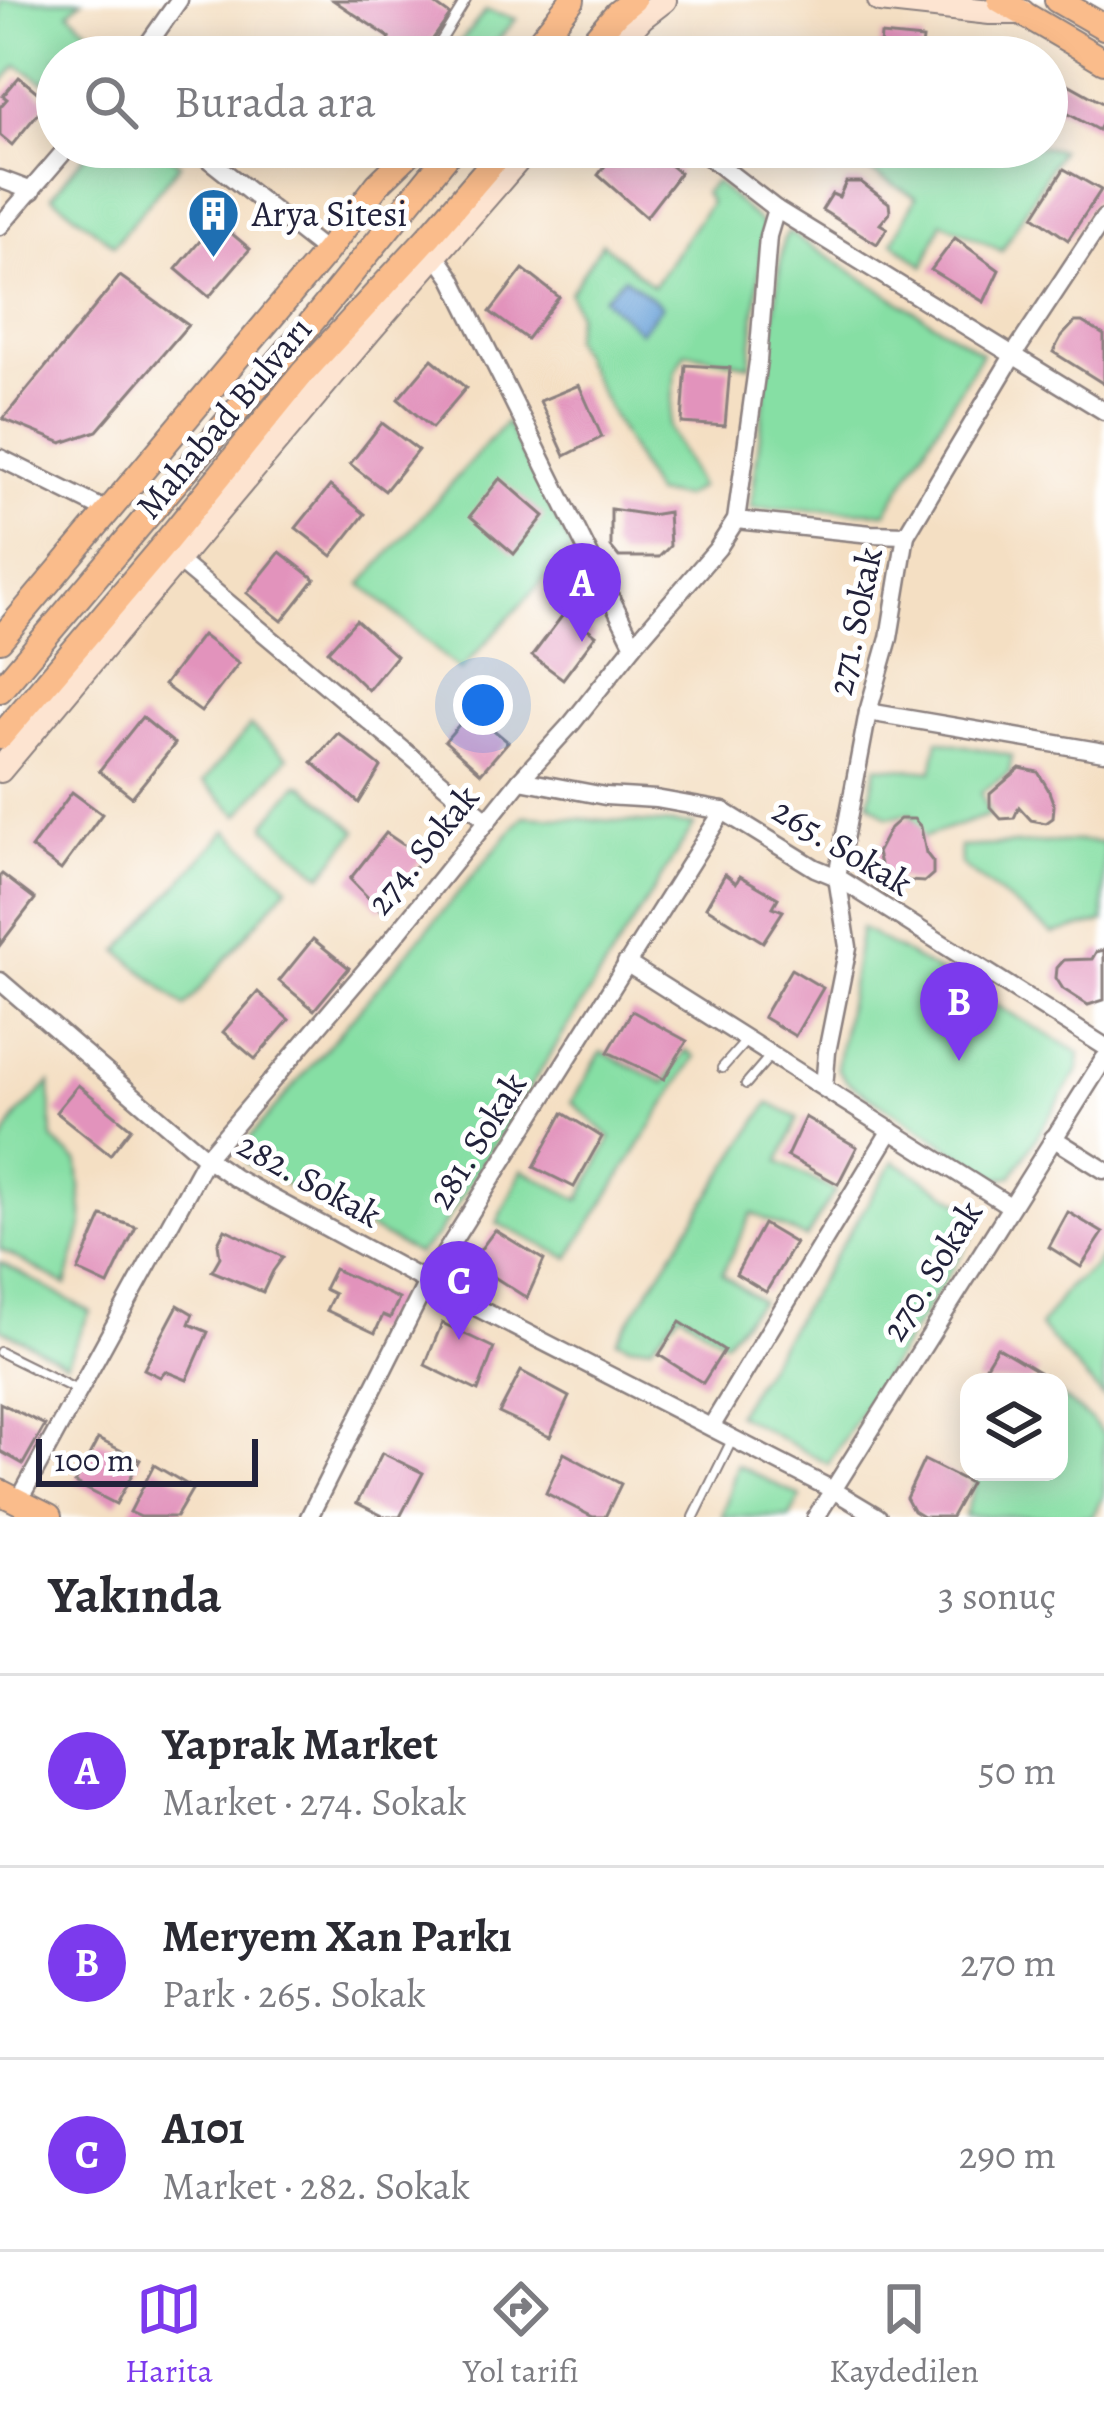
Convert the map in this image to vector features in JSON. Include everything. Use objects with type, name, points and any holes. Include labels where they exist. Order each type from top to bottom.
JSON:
[{"type":"main road","points":[[544,36],[572,0]]},
{"type":"main road","points":[[599,36],[632,0]]},
{"type":"main road","points":[[625,36],[664,0]]},
{"type":"main road","points":[[880,0],[990,12],[1011,6],[1062,36]]},
{"type":"main road","points":[[1057,0],[1104,27]]},
{"type":"main road","points":[[1068,40],[1104,61]]},
{"type":"main road","points":[[0,640],[394,168]]},
{"type":"main road","name":"Mahabad Bulvarı","points":[[0,690],[305,329],[429,168]]},
{"type":"main road","name":"Mahabad Bulvarı","points":[[0,736],[302,374],[488,168]]},
{"type":"main road","points":[[0,770],[511,168]]},
{"type":"main road","points":[[9,1497],[49,1517]]},
{"type":"street","points":[[154,36],[179,0]]},
{"type":"street","points":[[548,31],[555,0]]},
{"type":"street","points":[[0,226],[51,168]]},
{"type":"street","points":[[220,168],[326,252]]},
{"type":"street","points":[[723,168],[776,209],[1104,411]]},
{"type":"street","points":[[0,178],[32,191]]},
{"type":"street","name":"274. Sokak","points":[[9,1497],[80,1391],[206,1158],[718,548],[736,520],[758,361],[768,236],[776,209]]},
{"type":"street","name":"271. Sokak","points":[[824,1088],[826,1052],[848,947],[837,877],[868,712],[889,638],[906,535],[1014,354],[1104,218]]},
{"type":"street","points":[[435,254],[452,278],[634,645]]},
{"type":"street","points":[[0,458],[107,511]]},
{"type":"street","points":[[736,520],[906,535]]},
{"type":"street","points":[[177,560],[488,821]]},
{"type":"street","points":[[868,712],[1104,752]]},
{"type":"street","name":"265. Sokak","points":[[520,780],[723,812],[837,877],[1104,1046]]},
{"type":"street","name":"281. Sokak","points":[[309,1517],[427,1282],[723,812]]},
{"type":"street","points":[[626,963],[1010,1205]]},
{"type":"street","name":"282. Sokak","points":[[2,987],[235,1178],[878,1517]]},
{"type":"street","name":"270. Sokak","points":[[816,1517],[1104,1059]]},
{"type":"street","points":[[711,1427],[891,1130]]},
{"type":"street","points":[[1053,1138],[1104,1170]]},
{"type":"lane","points":[[444,36],[466,0]]},
{"type":"lane","points":[[722,1068],[747,1040]]},
{"type":"lane","points":[[746,1084],[771,1054]]},
{"type":"lane","points":[[0,1352],[80,1391]]},
{"type":"lane","points":[[694,1517],[733,1438]]},
{"type":"green space","points":[[0,0],[82,0],[69,12],[91,32],[87,36],[36,36],[36,77],[17,65],[0,85]]},
{"type":"green space","points":[[486,11],[516,19],[501,36],[465,36]]},
{"type":"green space","points":[[74,168],[177,168],[114,245],[52,196]]},
{"type":"green space","points":[[864,168],[1050,168],[1002,251],[942,222],[924,266],[893,242],[916,197]]},
{"type":"green space","points":[[715,182],[764,226],[750,365],[686,352],[676,370],[669,428],[699,487],[684,497],[654,494],[572,339],[577,313],[570,293],[602,243],[653,286],[710,203],[704,192]]},
{"type":"green space","points":[[788,232],[982,353],[886,512],[751,508],[783,241]]},
{"type":"green space","points":[[506,422],[572,549],[460,671],[362,584]]},
{"type":"green space","points":[[250,726],[288,757],[239,815],[203,782]]},
{"type":"green space","points":[[938,740],[1012,756],[1009,773],[981,792],[989,815],[922,838],[911,813],[888,817],[869,802],[877,766],[932,771]]},
{"type":"green space","points":[[298,784],[357,831],[322,875],[267,829],[266,823]]},
{"type":"green space","points":[[524,816],[694,825],[437,1236],[417,1254],[246,1163],[247,1141]]},
{"type":"green space","points":[[227,830],[288,886],[185,1007],[119,951]]},
{"type":"green space","points":[[1104,843],[1104,922],[1053,934],[961,865],[960,847]]},
{"type":"green space","points":[[861,928],[1080,1053],[1079,1069],[1012,1176],[999,1179],[847,1082],[837,1068]]},
{"type":"green space","points":[[686,1050],[695,1057],[569,1258],[497,1223],[522,1170],[580,1200],[611,1138],[572,1102],[601,1052],[665,1083]]},
{"type":"green space","points":[[50,1083],[52,1139],[78,1162],[83,1224],[66,1285],[0,1249],[0,1147],[17,1116]]},
{"type":"green space","points":[[769,1103],[798,1118],[779,1162],[835,1191],[806,1238],[752,1213],[722,1274],[760,1301],[724,1342],[680,1312],[651,1345],[617,1340]]},
{"type":"green space","points":[[894,1161],[985,1217],[828,1464],[736,1414]]},
{"type":"green space","points":[[1104,1250],[1104,1398],[1040,1327],[1068,1287],[1094,1267]]},
{"type":"green space","points":[[0,1262],[90,1312],[66,1363],[0,1328]]},
{"type":"green space","points":[[1068,1402],[1104,1436],[1104,1495],[1092,1517],[965,1516],[976,1481],[1068,1481]]},
{"type":"green space","points":[[737,1465],[801,1497],[790,1517],[722,1517]]},
{"type":"water","points":[[624,277],[662,306],[640,332],[603,298]]},
{"type":"building","points":[[333,0],[429,0],[450,15],[435,36],[387,36]]},
{"type":"building","points":[[19,77],[36,91],[36,116],[12,145],[0,135],[0,107],[7,99],[3,96]]},
{"type":"building","points":[[1068,84],[1104,104],[1098,130],[1068,114]]},
{"type":"building","points":[[603,168],[674,168],[680,173],[646,217],[598,175]]},
{"type":"building","points":[[1064,169],[1101,190],[1068,240],[1034,216]]},
{"type":"building","points":[[846,182],[861,182],[889,203],[890,212],[880,224],[887,228],[877,244],[822,210],[832,194],[839,197]]},
{"type":"building","name":"Arya Sitesi","points":[[217,221],[250,249],[209,297],[176,269]]},
{"type":"building","points":[[955,238],[999,270],[984,302],[931,270]]},
{"type":"building","points":[[523,269],[559,297],[527,339],[490,312]]},
{"type":"building","points":[[120,276],[188,325],[97,431],[62,443],[3,419]]},
{"type":"building","points":[[1075,322],[1104,335],[1104,384],[1053,352]]},
{"type":"building","points":[[432,359],[466,388],[432,428],[398,399]]},
{"type":"building","points":[[686,365],[730,368],[725,426],[682,423]]},
{"type":"building","points":[[579,385],[602,437],[565,456],[540,401]]},
{"type":"building","points":[[382,423],[418,450],[385,491],[350,464]]},
{"type":"building","points":[[500,478],[544,516],[514,554],[470,516]]},
{"type":"building","points":[[330,486],[365,514],[332,556],[296,528]]},
{"type":"building","points":[[611,509],[650,515],[668,512],[670,546],[659,557],[619,557],[611,547]]},
{"type":"building","points":[[280,552],[315,579],[282,621],[247,593]]},
{"type":"building","points":[[565,612],[596,635],[563,679],[532,656]]},
{"type":"building","points":[[356,620],[396,656],[368,690],[328,651]]},
{"type":"building","points":[[202,635],[239,663],[201,712],[164,685]]},
{"type":"building","points":[[471,711],[508,742],[481,773],[445,741]]},
{"type":"building","points":[[142,717],[175,744],[132,797],[99,771]]},
{"type":"building","points":[[338,733],[381,767],[359,803],[312,762]]},
{"type":"building","points":[[1020,768],[1038,772],[1048,789],[1054,805],[1053,818],[1046,823],[1031,820],[1019,807],[1014,818],[1001,819],[990,807],[990,794]]},
{"type":"building","points":[[72,792],[102,814],[61,870],[31,848]]},
{"type":"building","points":[[900,819],[914,819],[921,827],[926,853],[933,862],[933,874],[924,882],[882,872],[877,853]]},
{"type":"building","points":[[386,833],[423,858],[380,910],[350,879]]},
{"type":"building","points":[[725,874],[736,883],[740,876],[778,898],[773,907],[783,911],[763,942],[706,907]]},
{"type":"building","points":[[0,876],[35,899],[0,945]]},
{"type":"building","points":[[313,939],[349,968],[314,1010],[279,981]]},
{"type":"building","points":[[1104,950],[1104,1000],[1088,1005],[1063,989],[1056,978],[1057,968],[1064,960],[1092,959]]},
{"type":"building","points":[[791,969],[823,988],[795,1036],[763,1017]]},
{"type":"building","points":[[258,992],[289,1020],[255,1059],[223,1032]]},
{"type":"building","points":[[632,1011],[687,1041],[664,1079],[608,1052]]},
{"type":"building","points":[[78,1085],[131,1128],[110,1155],[56,1112]]},
{"type":"building","points":[[563,1113],[602,1137],[574,1187],[534,1167]]},
{"type":"building","points":[[805,1117],[857,1147],[838,1184],[787,1156]]},
{"type":"building","points":[[1068,1212],[1103,1233],[1081,1267],[1049,1247]]},
{"type":"building","points":[[102,1216],[136,1227],[108,1285],[78,1271]]},
{"type":"building","points":[[763,1224],[795,1243],[766,1292],[736,1274]]},
{"type":"building","points":[[225,1229],[283,1257],[263,1292],[212,1271]]},
{"type":"building","points":[[495,1230],[544,1260],[527,1298],[471,1262]]},
{"type":"building","points":[[334,1269],[399,1299],[390,1318],[383,1315],[375,1333],[326,1310],[334,1294],[324,1289]]},
{"type":"building","points":[[178,1305],[193,1314],[189,1324],[208,1332],[187,1380],[165,1371],[160,1377],[144,1369]]},
{"type":"building","points":[[680,1322],[724,1350],[703,1383],[659,1355]]},
{"type":"building","points":[[442,1323],[494,1348],[478,1391],[425,1365]]},
{"type":"building","points":[[997,1347],[1039,1372],[1038,1373],[981,1373]]},
{"type":"building","points":[[521,1371],[569,1397],[550,1437],[499,1413]]},
{"type":"building","points":[[0,1403],[45,1425],[23,1464],[0,1451]]},
{"type":"building","points":[[98,1439],[140,1460],[116,1504],[75,1483]]},
{"type":"building","points":[[382,1453],[423,1473],[400,1517],[385,1517],[357,1503]]},
{"type":"building","points":[[564,1453],[621,1484],[605,1517],[593,1517],[546,1493]]},
{"type":"building","points":[[924,1460],[970,1483],[951,1517],[923,1517],[906,1498]]},
{"type":"building","points":[[154,1465],[193,1488],[176,1517],[141,1517],[130,1512]]},
{"type":"place","name":"Arya Sitesi","points":[[213,259]]},
{"type":"place","name":"Yaprak Market","points":[[582,642]]},
{"type":"place","name":"Meryem Xan Parkı","points":[[959,1061]]},
{"type":"place","name":"A101","points":[[459,1340]]}]
